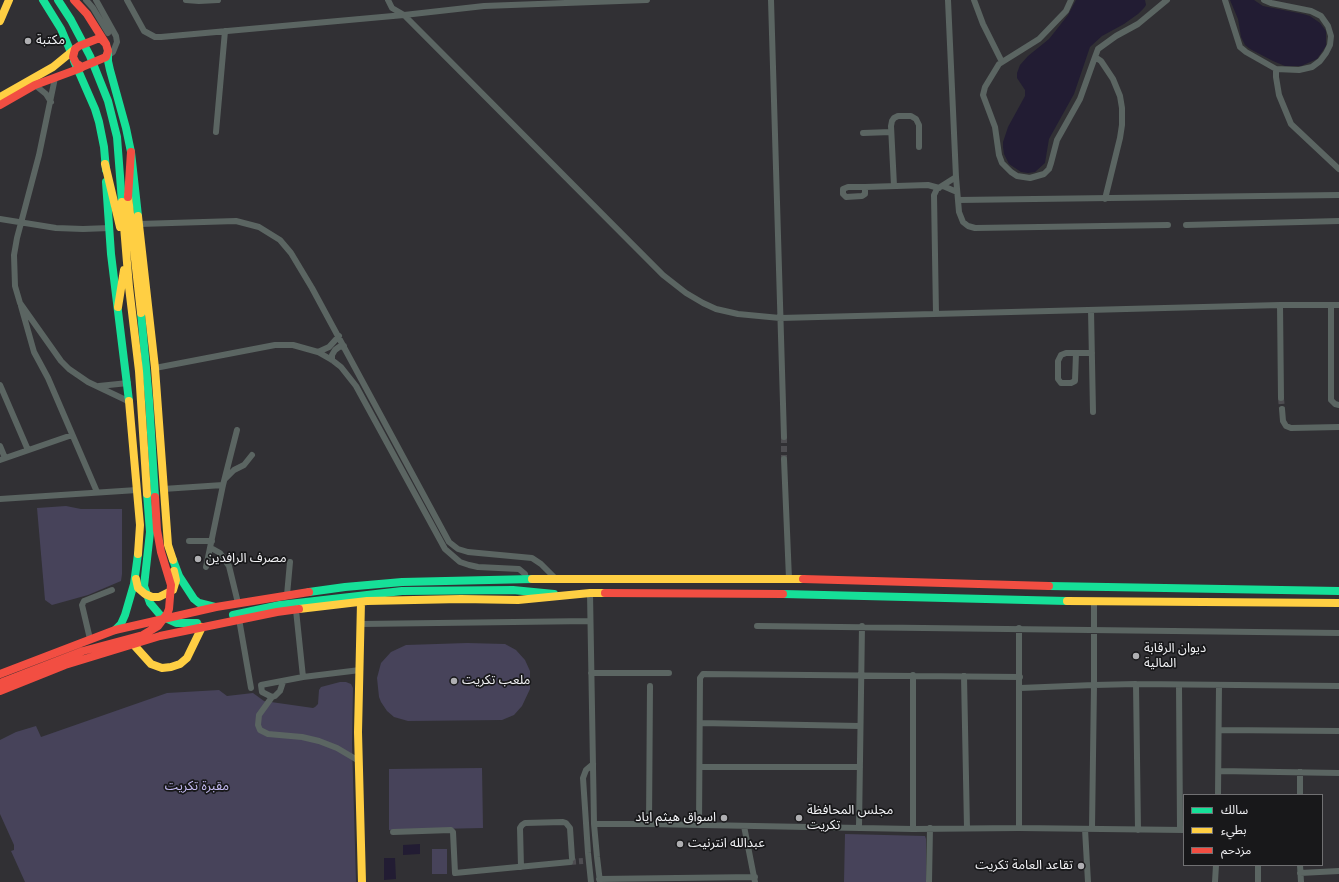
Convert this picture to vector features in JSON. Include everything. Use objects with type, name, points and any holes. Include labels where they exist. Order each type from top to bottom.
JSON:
[{"type":"main road","points":[[0,21],[9,0]]},
{"type":"main road","points":[[43,0],[61,29],[73,55],[82,68],[99,122],[103,141],[111,254],[130,402],[140,525],[136,580],[138,588],[144,594],[152,597],[159,597],[173,590],[176,580],[167,535],[155,368],[131,152],[124,117],[110,70],[106,44],[87,14],[74,0]]},
{"type":"main road","points":[[58,0],[79,34],[100,79],[111,113],[128,197]]},
{"type":"main road","points":[[0,97],[73,55],[79,46],[106,44]]},
{"type":"main road","points":[[0,105],[35,86],[82,68],[106,44]]},
{"type":"main road","points":[[118,150],[126,241]]},
{"type":"main road","points":[[0,682],[83,651],[149,633],[162,622],[169,608],[171,585],[158,541],[129,287],[130,251],[128,197],[131,152]]},
{"type":"main road","points":[[105,164],[118,219],[130,251],[145,353],[150,476],[150,532],[144,586],[146,595],[155,610],[176,623],[191,624],[248,611],[310,601],[409,591],[523,590],[563,595]]},
{"type":"main road","points":[[130,251],[144,268]]},
{"type":"main road","points":[[118,307],[130,251]]},
{"type":"main road","points":[[145,353],[152,344]]},
{"type":"main road","points":[[171,556],[179,576],[194,599],[203,604],[216,607]]},
{"type":"main road","points":[[115,630],[121,624],[125,615],[137,568]]},
{"type":"main road","points":[[0,674],[115,630],[238,603],[374,584],[526,579],[798,579],[1095,587],[1339,591]]},
{"type":"main road","points":[[798,579],[798,594]]},
{"type":"main road","points":[[0,691],[65,665],[133,644],[239,619],[361,602],[461,599],[518,600],[590,593],[798,594],[1339,603]]},
{"type":"main road","points":[[361,602],[358,712],[362,882]]},
{"type":"main road","points":[[133,644],[151,664],[162,668],[171,667],[180,664],[187,658],[202,627]]},
{"type":"street","points":[[86,0],[93,8],[106,44]]},
{"type":"street","points":[[96,0],[106,44]]},
{"type":"street","points":[[127,0],[144,31],[155,37],[175,37],[224,31],[404,16],[484,6],[647,0]]},
{"type":"street","points":[[186,0],[199,2],[218,0]]},
{"type":"street","points":[[388,0],[392,8],[404,16],[663,275],[686,293],[716,309],[738,314],[780,318],[1280,305],[1339,305]]},
{"type":"street","points":[[771,0],[784,437]]},
{"type":"street","points":[[948,0],[957,192],[959,212],[961,219],[965,224],[975,228],[1168,225]]},
{"type":"street","points":[[974,0],[983,24],[1002,62]]},
{"type":"street","points":[[1071,0],[1066,11],[1040,39],[1002,62],[983,92],[995,128],[997,150],[1002,163],[1008,170],[1017,176],[1030,178],[1044,174],[1050,166],[1057,140],[1080,99],[1098,49],[1134,27],[1167,0]]},
{"type":"street","points":[[1225,0],[1240,47],[1246,52],[1276,69],[1299,70],[1316,64],[1329,49],[1331,40],[1330,30],[1321,16],[1311,11],[1270,3],[1264,0]]},
{"type":"street","points":[[216,132],[224,31]]},
{"type":"street","points":[[1095,57],[1101,61],[1113,79],[1120,96],[1122,108],[1120,138],[1105,199]]},
{"type":"street","points":[[1276,69],[1279,95],[1291,124],[1339,169]]},
{"type":"street","points":[[55,78],[39,155],[15,247],[14,282],[34,352],[48,378],[97,492]]},
{"type":"street","points":[[35,86],[46,94],[51,102]]},
{"type":"street","points":[[894,186],[891,124],[894,118],[900,116],[913,116],[918,123],[919,147]]},
{"type":"street","points":[[863,133],[892,132]]},
{"type":"street","points":[[936,314],[934,195],[936,191],[956,177]]},
{"type":"street","points":[[865,187],[928,185],[957,192]]},
{"type":"street","points":[[958,200],[1339,195]]},
{"type":"street","points":[[0,219],[70,229],[110,228]]},
{"type":"street","points":[[139,224],[227,220],[244,222],[267,231],[280,240],[294,256],[339,336],[449,542],[458,549],[468,552],[532,558],[541,564],[556,579]]},
{"type":"street","points":[[1186,225],[1339,221]]},
{"type":"street","points":[[20,303],[61,361],[78,377],[130,402]]},
{"type":"street","points":[[1280,305],[1282,398]]},
{"type":"street","points":[[1331,305],[1331,400],[1335,404],[1339,405]]},
{"type":"street","points":[[1091,310],[1093,412]]},
{"type":"street","points":[[1331,328],[1339,328]]},
{"type":"street","points":[[318,352],[330,347],[339,336]]},
{"type":"street","points":[[155,368],[275,345],[297,346],[318,352],[341,367],[356,386],[445,549],[460,562],[468,566],[478,568],[519,569],[525,574],[526,579]]},
{"type":"street","points":[[332,360],[332,355],[335,350],[344,346]]},
{"type":"street","points":[[1076,353],[1075,381],[1071,383],[1061,383],[1058,379],[1058,358],[1064,353],[1076,353],[1092,353]]},
{"type":"street","points":[[97,386],[128,384]]},
{"type":"street","points":[[0,385],[28,450]]},
{"type":"street","points":[[1282,409],[1283,421],[1286,426],[1291,428],[1339,427]]},
{"type":"street","points":[[206,567],[224,482],[237,430]]},
{"type":"street","points":[[0,446],[3,459],[72,435]]},
{"type":"street","points":[[163,490],[224,482],[234,470],[244,465],[252,455]]},
{"type":"street","points":[[784,459],[789,579]]},
{"type":"street","points":[[0,499],[137,490]]},
{"type":"street","points":[[189,541],[212,541]]},
{"type":"street","points":[[211,548],[220,553],[229,566],[238,603]]},
{"type":"street","points":[[287,595],[290,562]]},
{"type":"street","points":[[90,639],[82,605],[84,602],[112,590]]},
{"type":"street","points":[[590,593],[594,824],[600,880],[755,880],[744,826]]},
{"type":"street","points":[[1092,828],[1094,600]]},
{"type":"street","points":[[296,610],[303,677]]},
{"type":"street","points":[[239,619],[251,688]]},
{"type":"street","points":[[361,624],[590,622]]},
{"type":"street","points":[[757,626],[862,626],[1339,633]]},
{"type":"street","points":[[859,827],[862,626]]},
{"type":"street","points":[[1019,628],[1019,828]]},
{"type":"street","points":[[272,697],[262,692],[261,685],[303,677],[360,670]]},
{"type":"street","points":[[591,673],[669,673]]},
{"type":"street","points":[[699,825],[700,678],[704,674],[861,674],[1020,677]]},
{"type":"street","points":[[913,675],[913,829]]},
{"type":"street","points":[[964,676],[967,828]]},
{"type":"street","points":[[283,682],[280,691],[272,697],[258,719],[258,726],[260,730],[268,734],[302,737],[319,741],[337,748],[359,760]]},
{"type":"street","points":[[1020,688],[1136,684],[1339,686]]},
{"type":"street","points":[[1136,684],[1138,830]]},
{"type":"street","points":[[594,824],[913,829],[1092,828],[1182,830],[1179,685]]},
{"type":"street","points":[[1218,794],[1219,685]]},
{"type":"street","points":[[649,824],[650,686]]},
{"type":"street","points":[[700,723],[860,726]]},
{"type":"street","points":[[1219,730],[1339,731]]},
{"type":"street","points":[[591,882],[585,861],[583,778],[586,770],[593,764]]},
{"type":"street","points":[[700,767],[860,767]]},
{"type":"street","points":[[1219,771],[1339,773]]},
{"type":"street","points":[[1300,772],[1300,794]]},
{"type":"street","points":[[392,832],[450,830],[453,832],[455,873],[521,867],[571,860],[570,828],[566,823],[525,823],[522,825],[520,828],[521,867]]},
{"type":"street","points":[[929,882],[930,828]]},
{"type":"street","points":[[1085,829],[1088,882]]},
{"type":"street","points":[[1215,882],[1216,866]]},
{"type":"street","points":[[1258,866],[1258,882]]},
{"type":"street","points":[[1300,866],[1300,882]]},
{"type":"street","points":[[1300,873],[1339,871]]},
{"type":"green space","points":[[66,506],[81,509],[122,509],[122,574],[121,581],[88,595],[52,605],[45,600],[37,508]]},
{"type":"green space","name":"ملعب تكريت","points":[[467,643],[505,644],[516,650],[525,660],[530,671],[530,689],[522,706],[514,715],[502,720],[408,721],[394,717],[387,711],[379,697],[377,678],[381,663],[391,652],[406,645]]},
{"type":"green space","name":"مقبرة تكريت","points":[[340,682],[351,684],[353,688],[352,744],[356,882],[25,882],[11,851],[14,850],[14,845],[0,814],[0,740],[16,732],[36,726],[41,737],[167,693],[219,690],[227,696],[253,693],[264,701],[313,708],[318,704],[319,690],[321,687]]},
{"type":"green space","points":[[482,768],[483,828],[389,830],[389,769]]},
{"type":"green space","points":[[845,834],[925,836],[926,882],[844,882]]},
{"type":"green space","points":[[432,849],[447,849],[447,874],[432,874]]},
{"type":"shaded area","points":[[1076,0],[1145,0],[1146,5],[1138,14],[1124,24],[1102,36],[1090,47],[1074,94],[1049,139],[1045,163],[1035,172],[1021,172],[1009,164],[1004,154],[1003,147],[1003,142],[1008,127],[1025,96],[1025,90],[1017,78],[1017,73],[1020,65],[1028,56],[1049,39],[1068,15]]},
{"type":"shaded area","points":[[1230,0],[1254,0],[1263,6],[1310,16],[1320,23],[1326,31],[1326,46],[1317,59],[1301,66],[1285,66],[1273,61],[1245,45],[1241,37],[1238,19]]},
{"type":"shaded area","points":[[420,844],[420,854],[403,855],[403,845]]},
{"type":"shaded area","points":[[384,858],[395,858],[396,879],[384,880]]},
{"type":"tunnel","points":[[1281,398],[1282,409]]},
{"type":"tunnel","points":[[784,437],[784,459]]},
{"type":"tunnel","points":[[570,862],[583,861]]},
{"type":"traffic: fast","points":[[43,0],[61,29],[73,57]]},
{"type":"traffic: fast","points":[[58,0],[71,20],[90,56],[108,101],[117,137],[122,202]]},
{"type":"traffic: fast","points":[[108,51],[110,70],[131,152],[138,216]]},
{"type":"traffic: fast","points":[[74,61],[95,109],[99,122],[104,147],[106,170]]},
{"type":"traffic: fast","points":[[106,182],[111,254],[129,401]]},
{"type":"traffic: fast","points":[[141,313],[149,400],[155,497]]},
{"type":"traffic: fast","points":[[147,494],[150,532],[144,586],[150,603],[161,616],[176,623],[197,623]]},
{"type":"traffic: fast","points":[[115,630],[121,624],[125,615],[134,584],[138,554]]},
{"type":"traffic: fast","points":[[173,560],[179,576],[194,599],[199,603],[215,607]]},
{"type":"traffic: fast","points":[[309,592],[402,582],[532,579]]},
{"type":"traffic: fast","points":[[1049,586],[1339,591]]},
{"type":"traffic: fast","points":[[233,615],[280,605],[402,591],[513,590],[554,594]]},
{"type":"traffic: fast","points":[[783,594],[1067,601]]},
{"type":"traffic: slow","points":[[0,21],[9,0]]},
{"type":"traffic: slow","points":[[0,97],[53,67],[75,49]]},
{"type":"traffic: slow","points":[[105,164],[120,227]]},
{"type":"traffic: slow","points":[[128,196],[141,313]]},
{"type":"traffic: slow","points":[[122,202],[129,287],[139,371],[147,494]]},
{"type":"traffic: slow","points":[[138,216],[155,368],[168,545],[173,560]]},
{"type":"traffic: slow","points":[[118,307],[124,270]]},
{"type":"traffic: slow","points":[[129,401],[140,525],[138,554]]},
{"type":"traffic: slow","points":[[136,579],[138,588],[145,594],[152,597],[159,597],[173,590],[176,580],[174,571]]},
{"type":"traffic: slow","points":[[532,579],[803,579]]},
{"type":"traffic: slow","points":[[299,609],[367,601],[461,599],[518,600],[590,593],[605,593]]},
{"type":"traffic: slow","points":[[1067,601],[1339,603]]},
{"type":"traffic: slow","points":[[361,602],[358,732],[362,882]]},
{"type":"traffic: slow","points":[[133,644],[151,664],[162,668],[171,667],[180,664],[187,658],[202,627]]},
{"type":"traffic: jam","points":[[74,0],[87,14],[106,44]]},
{"type":"traffic: jam","points":[[97,39],[101,39],[106,44],[108,51],[106,57],[82,67],[76,63],[73,57],[75,49],[97,39]]},
{"type":"traffic: jam","points":[[0,105],[35,85],[81,68]]},
{"type":"traffic: jam","points":[[128,197],[131,152]]},
{"type":"traffic: jam","points":[[0,683],[83,651],[143,635],[158,626],[169,609],[171,585],[161,552],[157,530],[155,497]]},
{"type":"traffic: jam","points":[[803,579],[1049,586]]},
{"type":"traffic: jam","points":[[0,674],[115,630],[216,607],[309,592]]},
{"type":"traffic: jam","points":[[605,593],[783,594]]},
{"type":"traffic: jam","points":[[0,691],[65,665],[160,636],[277,612],[299,609]]},
{"type":"place","name":"مكتبة","points":[[28,41]]},
{"type":"place","name":"مصرف الرافدين","points":[[198,559]]},
{"type":"place","name":"ديوان الرقابة المالية","points":[[1136,656]]},
{"type":"place","name":"ملعب تكريت","points":[[454,681]]},
{"type":"place","name":"اسواق هيثم اياد","points":[[724,818]]},
{"type":"place","name":"مجلس المحافظة تكريت","points":[[799,818]]},
{"type":"place","name":"عبدالله انترنيت","points":[[680,844]]},
{"type":"place","name":"تقاعد العامة تكريت","points":[[1081,866]]}]
